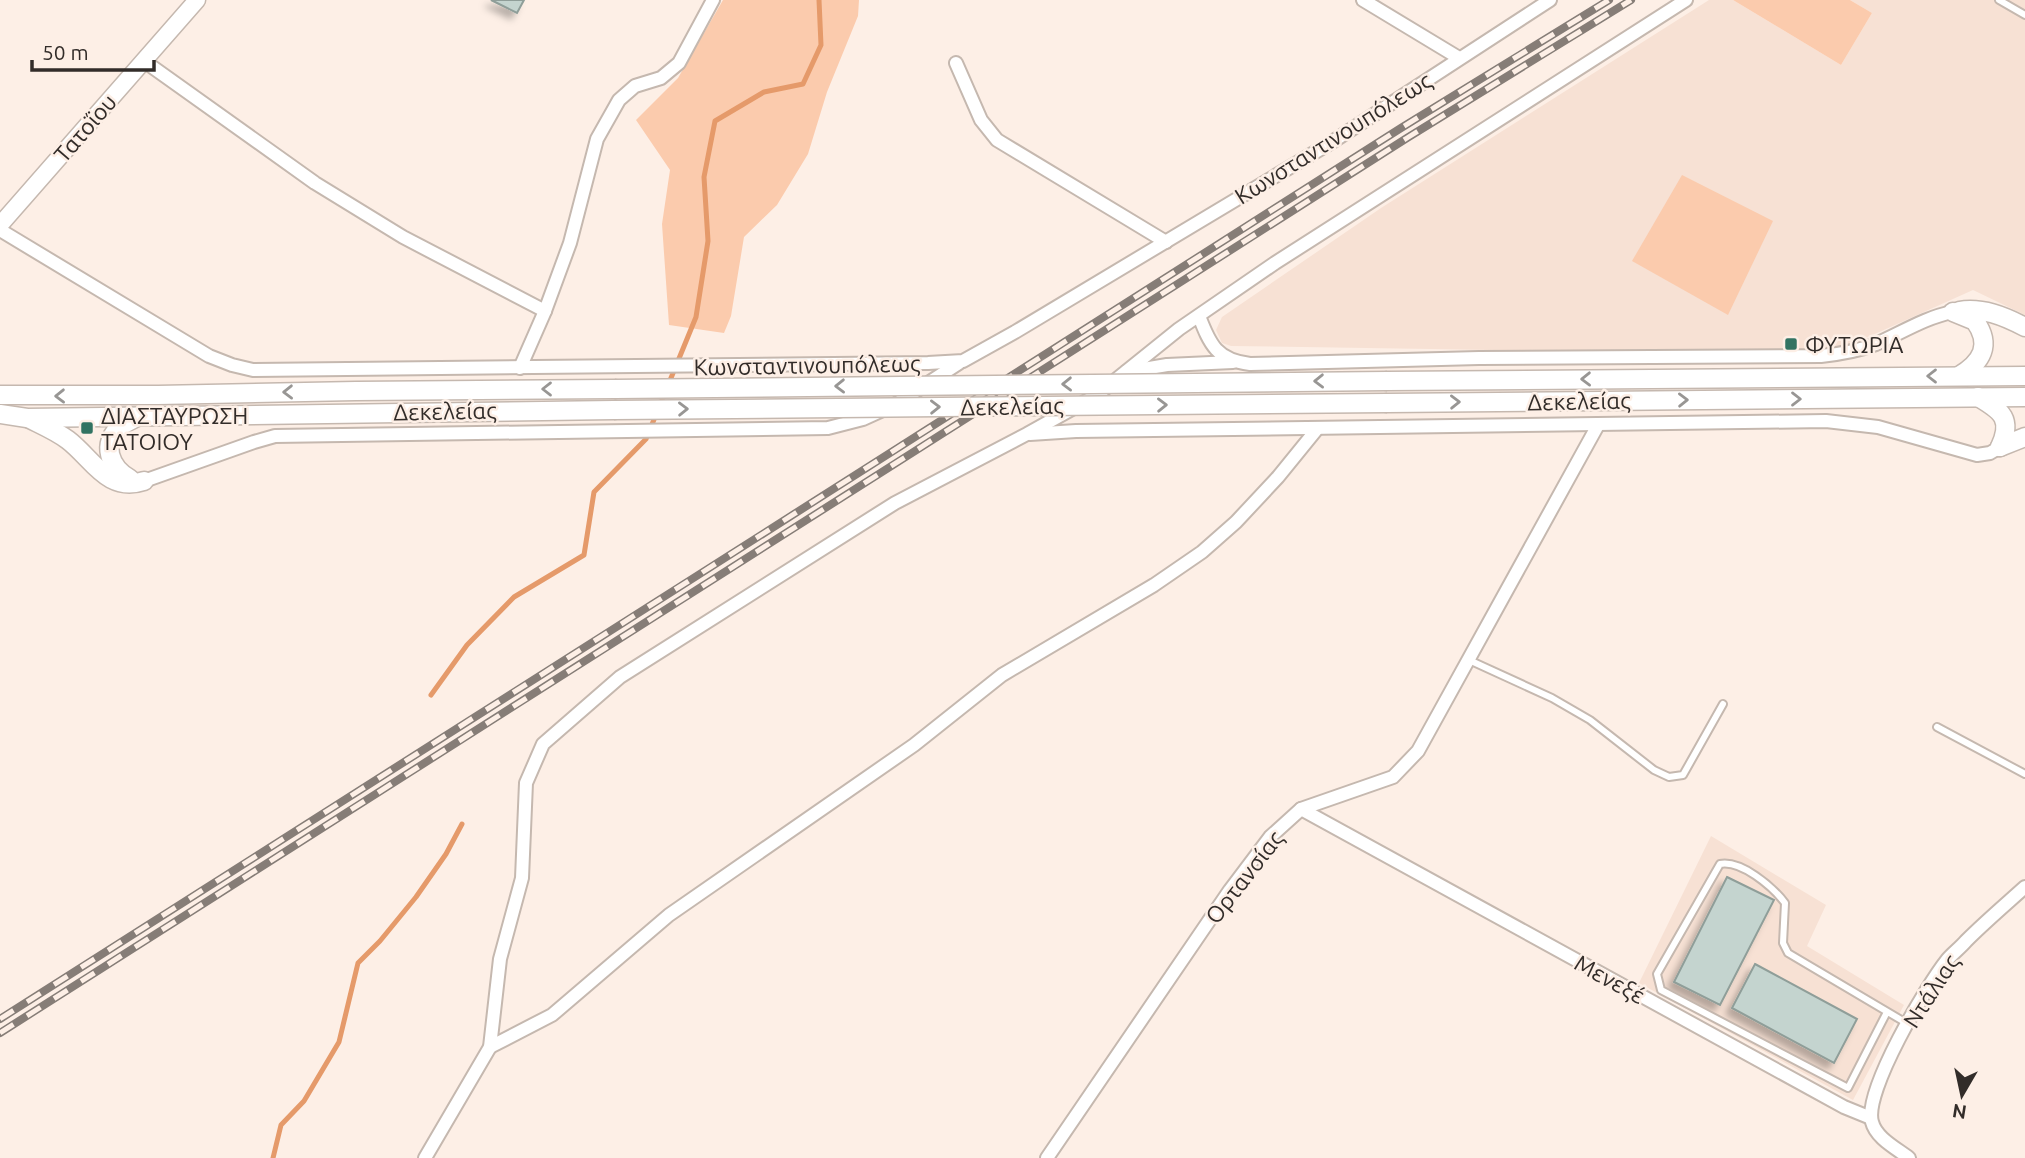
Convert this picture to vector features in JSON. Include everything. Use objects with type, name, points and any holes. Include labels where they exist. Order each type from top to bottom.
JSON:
[{"type":"main road","points":[[1953,312],[1977,309],[2025,327]]},
{"type":"main road","points":[[1953,312],[1975,321],[1984,338],[1980,359],[1959,376]]},
{"type":"main road","name":"Δεκελείας","points":[[0,395],[2025,376]]},
{"type":"main road","points":[[1978,397],[1997,408],[2005,419],[2006,434],[2000,447]]},
{"type":"main road","name":"Δεκελείας","points":[[3,419],[140,415],[2025,397]]},
{"type":"main road","points":[[140,415],[120,427],[113,436],[110,459],[116,470],[128,479],[144,481]]},
{"type":"main road","points":[[27,418],[68,440],[114,481],[130,485],[144,481]]},
{"type":"main road","points":[[2000,447],[2025,437]]},
{"type":"street","name":"Τατοΐου","points":[[0,227],[197,0]]},
{"type":"street","points":[[520,368],[570,243],[597,139],[619,100],[635,86],[661,78],[680,63],[713,0]]},
{"type":"street","points":[[1363,0],[1459,58]]},
{"type":"street","name":"Κωνσταντινουπόλεως","points":[[0,227],[209,356],[253,370],[705,367],[963,361],[1332,142],[1550,0]]},
{"type":"street","points":[[425,1158],[490,1047],[500,959],[522,878],[526,783],[543,744],[620,677],[895,503],[1097,395],[1199,316],[1286,256],[1686,0]]},
{"type":"street","points":[[144,61],[230,124],[337,196],[403,237],[545,311]]},
{"type":"street","points":[[956,63],[981,120],[997,140],[1166,242]]},
{"type":"street","points":[[1124,373],[1167,365],[1234,362],[1250,364],[1821,356],[1873,345],[1939,315],[1953,312]]},
{"type":"street","points":[[1199,316],[1209,341],[1217,352],[1234,362]]},
{"type":"street","points":[[144,481],[275,436],[828,428],[863,419],[895,404],[963,361]]},
{"type":"street","points":[[872,364],[895,404]]},
{"type":"street","points":[[1027,434],[1076,431],[1826,421],[1878,427],[1977,455],[1990,453],[2000,447]]},
{"type":"street","name":"Ορτανσίας","points":[[1047,1158],[1270,837],[1301,809],[1393,777],[1418,751],[1598,425]]},
{"type":"street","points":[[490,1047],[552,1015],[669,915],[914,745],[1002,675],[1154,585],[1202,552],[1245,513],[1317,429]]},
{"type":"street","name":"Μενεξέ","points":[[1301,809],[1844,1107],[1871,1118],[1872,1125],[1880,1136],[1909,1158]]},
{"type":"street","name":"Ντάλιας","points":[[1871,1118],[1872,1098],[1908,1024],[1948,959],[1986,920],[2025,887]]},
{"type":"lane","points":[[1999,0],[2025,15]]},
{"type":"lane","points":[[1467,659],[1552,698],[1590,720],[1654,770],[1669,777],[1683,775],[1723,704]]},
{"type":"lane","points":[[1937,727],[2025,774]]},
{"type":"lane","points":[[1887,1012],[1848,1088],[1661,990],[1657,974],[1720,864],[1733,863],[1776,891],[1785,903],[1783,943],[1788,953],[1908,1024]]},
{"type":"shaded area","points":[[723,0],[859,0],[858,16],[827,92],[808,154],[777,205],[744,237],[731,316],[724,333],[669,325],[662,224],[670,170],[636,120],[678,78]]},
{"type":"shaded area","points":[[1709,0],[1733,0],[1841,65],[1872,13],[1850,0],[2025,0],[2025,315],[1973,290],[1828,355],[1231,346],[1222,343],[1216,330],[1222,317],[1381,208]]},
{"type":"shaded area","points":[[1733,0],[1850,0],[1872,13],[1841,65]]},
{"type":"shaded area","points":[[1682,175],[1773,221],[1728,315],[1632,261]]},
{"type":"shaded area","points":[[1711,836],[1826,905],[1807,946],[1904,1005],[1853,1100],[1639,983]]},
{"type":"building","points":[[491,0],[524,0],[517,13]]},
{"type":"building","points":[[1727,877],[1774,900],[1720,1005],[1674,982]]},
{"type":"building","points":[[1755,964],[1857,1019],[1834,1063],[1732,1008]]},
{"type":"waterway","points":[[431,695],[467,645],[514,597],[584,555],[594,492],[646,439],[696,317],[708,241],[704,177],[715,121],[764,92],[803,84],[821,45],[819,0]]},
{"type":"waterway","points":[[273,1158],[281,1125],[304,1101],[339,1042],[358,963],[416,897],[446,854],[462,824]]},
{"type":"railway","points":[[0,1019],[1401,128],[1609,0]]},
{"type":"railway","points":[[0,1033],[1407,138],[1631,0]]},
{"type":"place","name":"ΦΥΤΩΡΙΑ","points":[[1791,344]]},
{"type":"place","name":"ΔΙΑΣΤΑΥΡΩΣΗ ΤΑΤΟΙΟΥ","points":[[87,428]]}]
